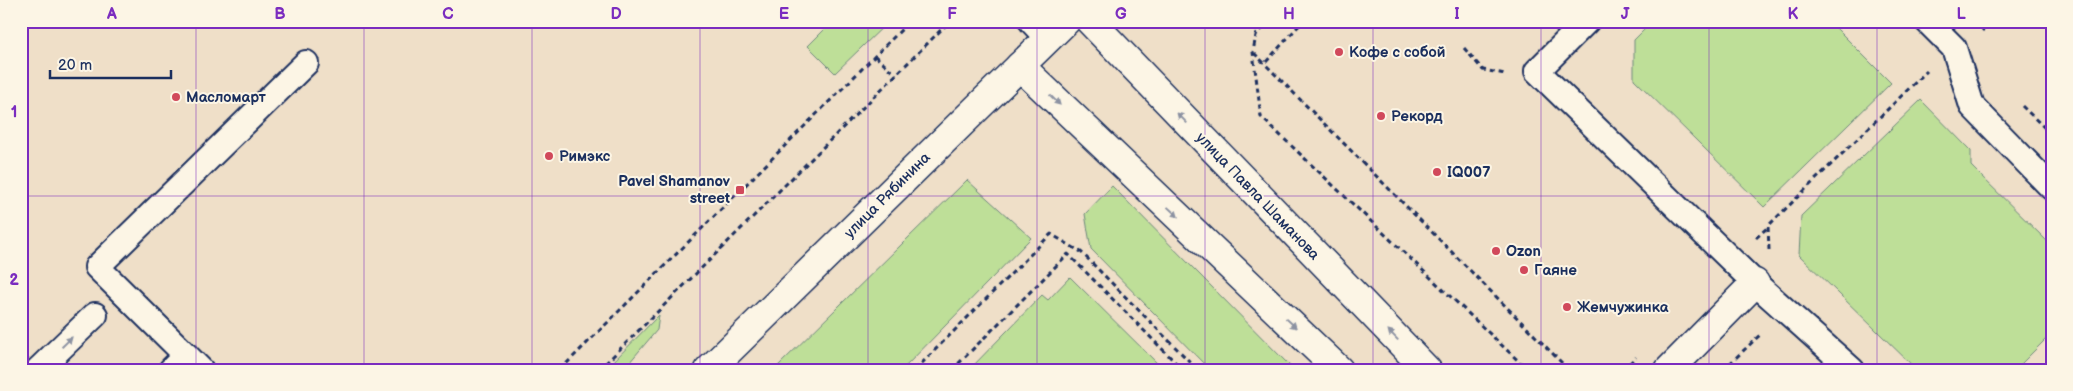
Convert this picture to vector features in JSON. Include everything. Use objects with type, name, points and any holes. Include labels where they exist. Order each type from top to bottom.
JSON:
[{"type":"street","name":"улица Павла Шаманова","points":[[1090,21],[1427,370]]},
{"type":"street","name":"улица Рябинина","points":[[709,370],[1020,66],[1048,27]]},
{"type":"street","points":[[1020,66],[1330,365]]},
{"type":"street","points":[[1669,370],[1763,290]]},
{"type":"lane","points":[[1587,21],[1537,70],[1763,290],[1852,370]]},
{"type":"lane","points":[[1926,21],[1954,48],[1972,106],[2052,188]]},
{"type":"lane","points":[[186,365],[98,268],[306,63]]},
{"type":"lane","points":[[38,370],[95,315]]},
{"type":"path","points":[[560,370],[910,21]]},
{"type":"path","points":[[599,370],[950,21]]},
{"type":"path","points":[[1270,21],[1256,35],[1253,52],[1261,117],[1528,370]]},
{"type":"path","points":[[1266,62],[1304,21]]},
{"type":"path","points":[[1464,48],[1483,70],[1514,76]]},
{"type":"path","points":[[1763,290],[1768,226],[1928,70],[1954,48]]},
{"type":"path","points":[[1253,52],[1266,62],[1569,370]]},
{"type":"path","points":[[876,56],[896,75]]},
{"type":"path","points":[[915,370],[1050,234],[1081,252],[1198,370]]},
{"type":"path","points":[[952,370],[1068,254],[1183,370]]},
{"type":"green space","points":[[833,21],[889,21],[835,73],[808,46]]},
{"type":"green space","points":[[1653,21],[1829,21],[1891,83],[1764,207],[1634,79],[1634,40]]},
{"type":"green space","points":[[1921,100],[1971,151],[1971,166],[2052,246],[2052,333],[2015,370],[1917,370],[1799,255],[1801,216]]},
{"type":"green space","points":[[967,180],[1031,238],[902,370],[774,370]]},
{"type":"green space","points":[[1112,186],[1294,370],[1210,370],[1091,249],[1085,214]]},
{"type":"green space","points":[[1070,277],[1164,370],[969,370],[1042,295],[1048,300]]},
{"type":"green space","points":[[659,315],[657,330],[623,370],[605,370]]},
{"type":"place","name":"Кофе с собой","points":[[1339,52]]},
{"type":"place","name":"Масломарт","points":[[176,97]]},
{"type":"place","name":"Рекорд","points":[[1381,116]]},
{"type":"place","name":"Римэкс","points":[[549,156]]},
{"type":"place","name":"IQ007","points":[[1437,172]]},
{"type":"place","name":"Pavel Shamanov street","points":[[740,190]]},
{"type":"place","name":"Ozon","points":[[1496,251]]},
{"type":"place","name":"Гаяне","points":[[1524,270]]},
{"type":"place","name":"Жемчужинка","points":[[1567,307]]}]
